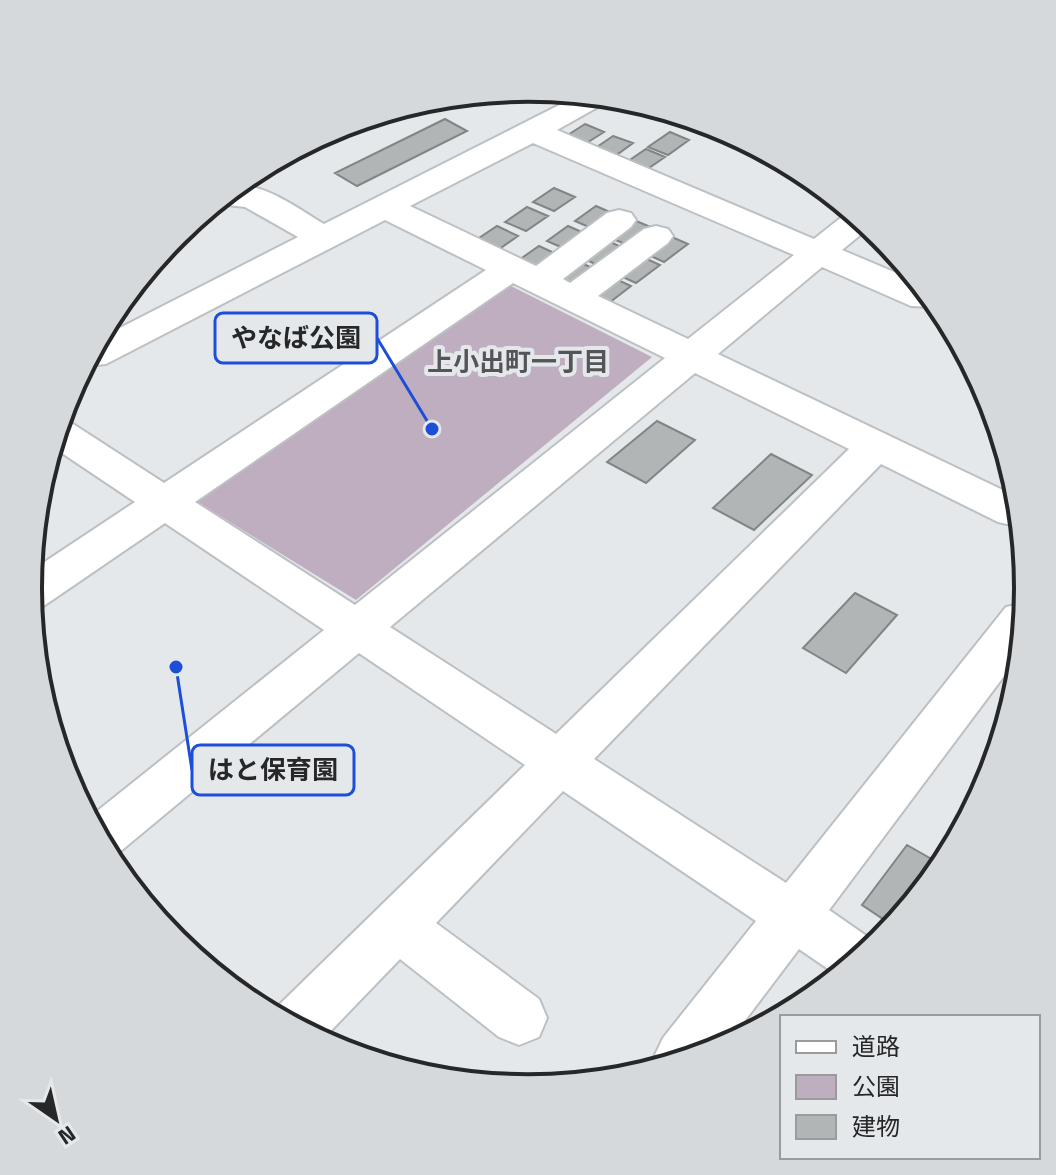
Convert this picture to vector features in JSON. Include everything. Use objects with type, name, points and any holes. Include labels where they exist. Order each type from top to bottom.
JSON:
[{"type":"street","points":[[104,350],[582,105]]},
{"type":"street","points":[[532,131],[916,295]]},
{"type":"street","points":[[239,197],[252,197],[323,237]]},
{"type":"street","points":[[385,207],[1008,509]]},
{"type":"street","points":[[42,585],[162,502],[619,220]]},
{"type":"street","points":[[108,832],[852,225]]},
{"type":"street","points":[[571,299],[656,236]]},
{"type":"street","points":[[66,438],[849,952]]},
{"type":"street","points":[[305,1018],[875,446]]},
{"type":"street","points":[[692,1045],[1012,632]]},
{"type":"street","points":[[398,926],[519,1018]]},
{"type":"green space","points":[[509,285],[652,357],[356,600],[196,501]]},
{"type":"building","points":[[445,119],[467,131],[357,186],[335,173]]},
{"type":"building","points":[[585,124],[604,132],[582,146],[563,138]]},
{"type":"building","points":[[670,132],[689,140],[668,155],[648,147]]},
{"type":"building","points":[[613,136],[633,143],[611,159],[591,151]]},
{"type":"building","points":[[646,149],[665,157],[643,172],[624,164]]},
{"type":"building","points":[[554,188],[575,197],[554,211],[533,202]]},
{"type":"building","points":[[596,206],[619,216],[598,231],[575,221]]},
{"type":"building","points":[[527,207],[548,216],[526,231],[505,222]]},
{"type":"building","points":[[634,220],[655,229],[632,247],[611,238]]},
{"type":"building","points":[[497,226],[518,236],[495,252],[473,242]]},
{"type":"building","points":[[568,226],[591,236],[570,251],[547,241]]},
{"type":"building","points":[[665,234],[688,244],[664,262],[642,252]]},
{"type":"building","points":[[608,241],[628,250],[603,268],[583,258]]},
{"type":"building","points":[[539,246],[563,257],[540,274],[516,262]]},
{"type":"building","points":[[638,255],[660,265],[636,283],[614,273]]},
{"type":"building","points":[[579,262],[599,271],[573,290],[552,281]]},
{"type":"building","points":[[609,276],[631,286],[605,306],[583,296]]},
{"type":"building","points":[[657,421],[695,440],[646,483],[607,462]]},
{"type":"building","points":[[771,454],[812,475],[754,530],[713,508]]},
{"type":"building","points":[[855,593],[897,615],[846,673],[803,648]]},
{"type":"building","points":[[907,845],[931,859],[883,919],[862,905]]},
{"type":"place","name":"やなば公園","points":[[432,429]]},
{"type":"place","name":"はと保育園","points":[[176,667]]},
{"type":"district","name":"上小出町一丁目","points":[[518,362]]}]
